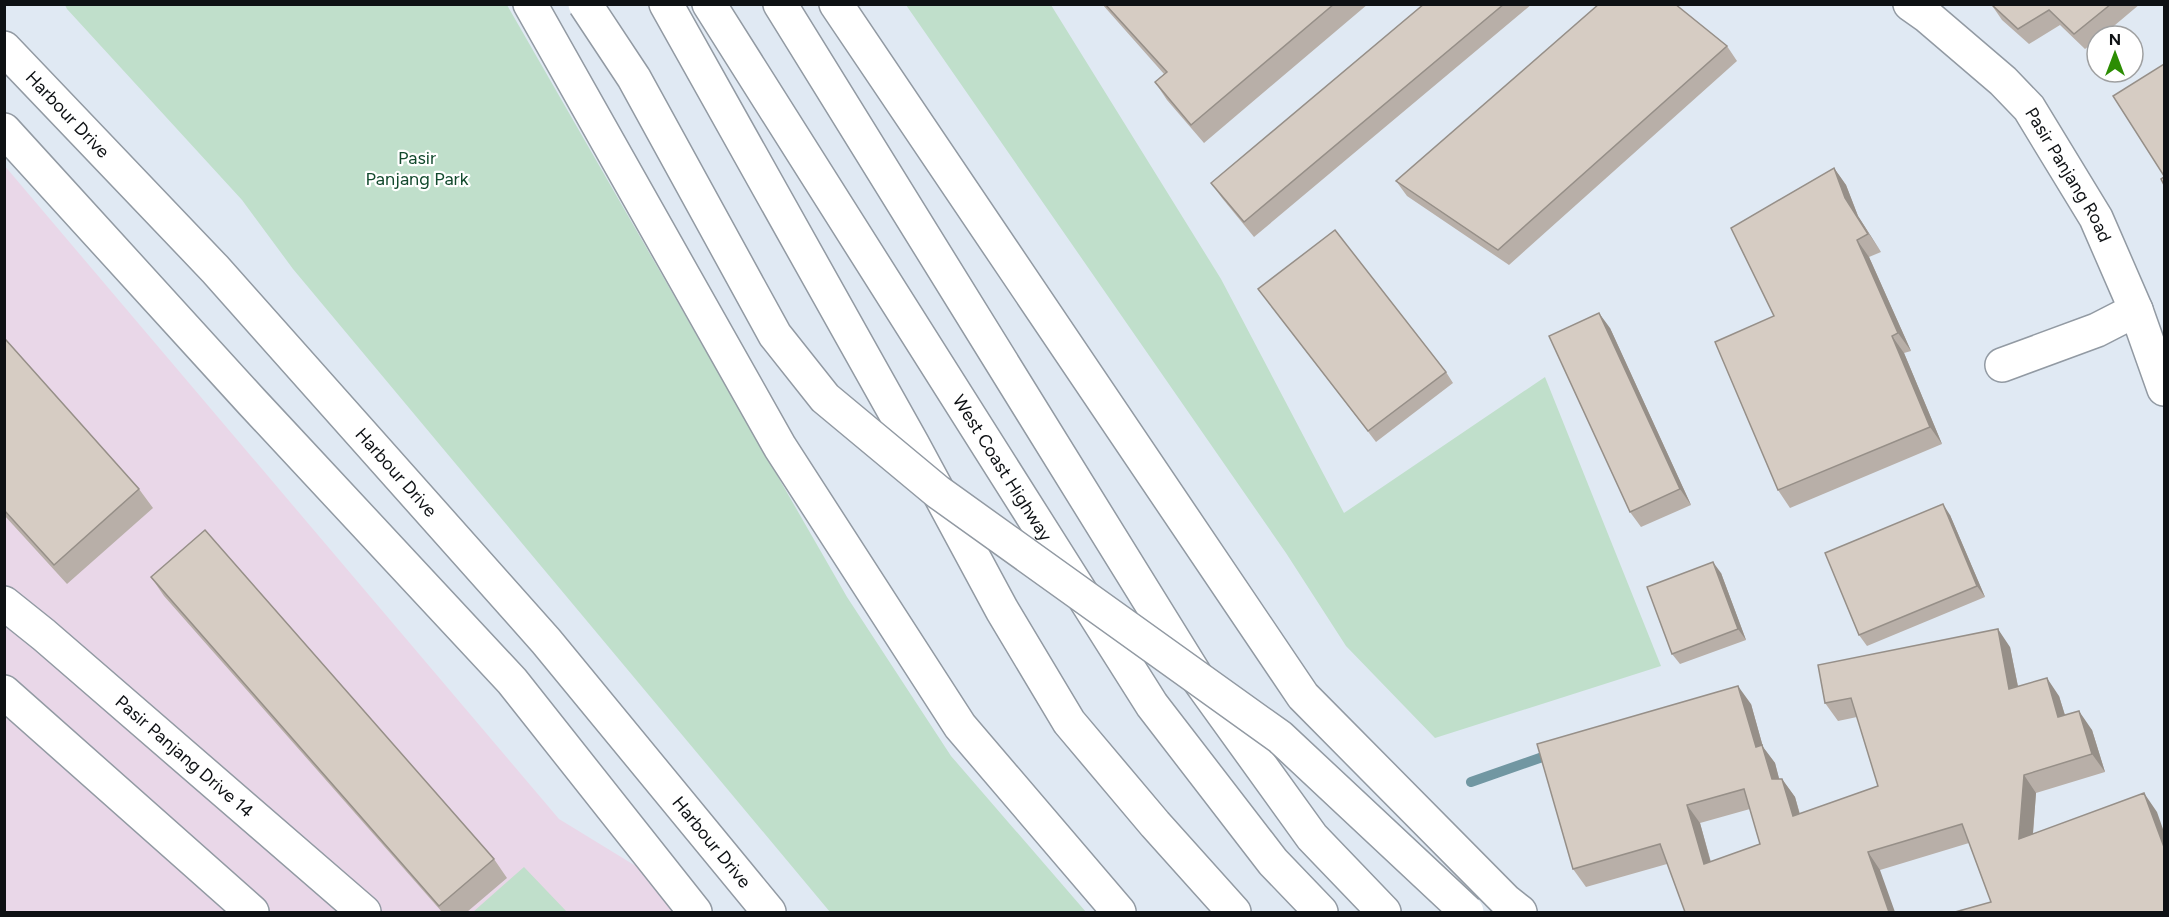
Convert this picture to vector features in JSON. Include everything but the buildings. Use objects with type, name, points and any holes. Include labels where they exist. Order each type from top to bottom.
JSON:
[{"type":"main road","points":[[585,4],[634,78],[775,335],[825,398],[939,492],[1280,736],[1467,912]]},
{"type":"main road","points":[[666,4],[912,443],[1002,610],[1069,722],[1155,824],[1234,912]]},
{"type":"main road","name":"West Coast Highway","points":[[709,4],[1152,705],[1273,862],[1321,912]]},
{"type":"main road","points":[[780,4],[1196,676],[1312,837],[1384,912]]},
{"type":"main road","points":[[836,4],[1303,696],[1498,893],[1520,912]]},
{"type":"main road","name":"Pasir Panjang Road","points":[[1910,4],[1927,15],[1988,68],[2028,108],[2096,218],[2136,310],[2164,389]]},
{"type":"main road","points":[[530,6],[780,447],[954,716],[1119,912]]},
{"type":"main road","name":"Harbour Drive","points":[[4,48],[214,268],[531,623],[769,912]]},
{"type":"main road","points":[[4,130],[252,402],[512,681],[696,912]]},
{"type":"main road","points":[[2002,365],[2085,335],[2136,310]]},
{"type":"main road","name":"Pasir Panjang Drive 14","points":[[4,603],[364,912]]},
{"type":"main road","points":[[4,692],[252,912]]},
{"type":"shaded area","points":[[4,165],[559,819],[711,912],[5,912]]},
{"type":"green space","name":"Pasir Panjang Park","points":[[65,5],[507,5],[847,597],[951,756],[1086,912],[830,912],[293,269],[242,200]]},
{"type":"green space","points":[[906,5],[1051,5],[1221,279],[1344,513],[1545,377],[1661,666],[1435,738],[1346,646],[1286,553]]},
{"type":"green space","points":[[524,867],[567,912],[473,912]]},
{"type":"waterway","points":[[1471,782],[1554,753]]}]
